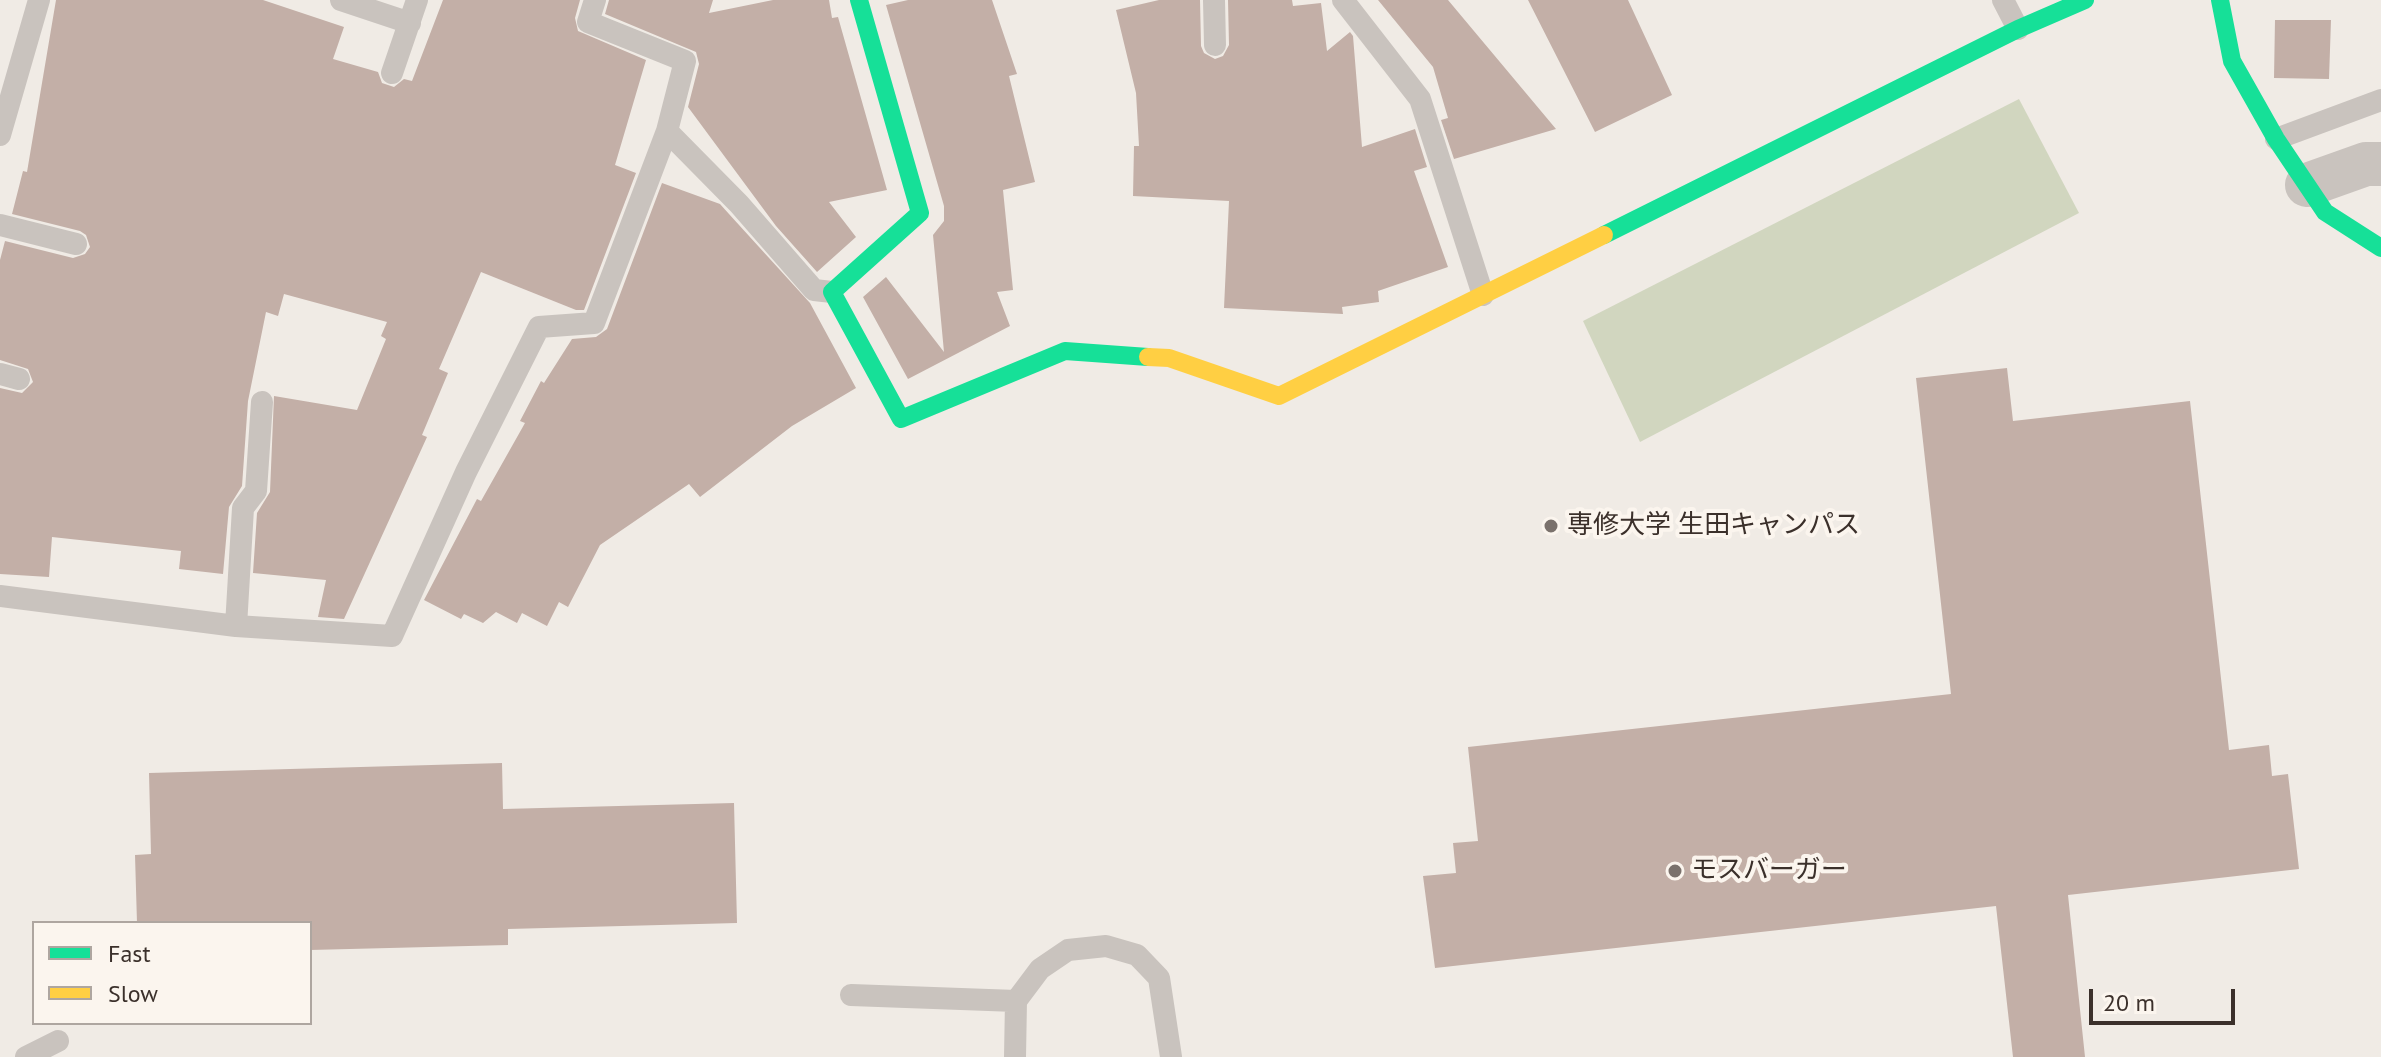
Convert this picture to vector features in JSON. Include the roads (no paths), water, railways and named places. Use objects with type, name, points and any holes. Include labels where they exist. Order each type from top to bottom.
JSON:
[{"type":"street","points":[[859,0],[920,213],[832,292],[901,419],[1065,351],[1169,358],[1279,396],[2018,29],[2081,1]]},
{"type":"street","points":[[2220,0],[2232,61],[2276,139],[2325,212],[2381,248]]},
{"type":"street","points":[[2307,185],[2366,164],[2381,164]]},
{"type":"lane","points":[[0,135],[39,0]]},
{"type":"lane","points":[[341,0],[410,23]]},
{"type":"lane","points":[[392,73],[417,0]]},
{"type":"lane","points":[[0,596],[236,626],[392,636],[466,472],[539,327],[594,323],[667,131],[685,61],[588,22],[595,0]]},
{"type":"lane","points":[[1214,0],[1215,45]]},
{"type":"lane","points":[[1343,0],[1420,99],[1483,295]]},
{"type":"lane","points":[[2003,0],[2018,29]]},
{"type":"lane","points":[[2276,139],[2381,100]]},
{"type":"lane","points":[[667,131],[739,204],[814,290],[832,292]]},
{"type":"lane","points":[[0,225],[76,244]]},
{"type":"lane","points":[[236,626],[243,508],[256,491],[262,402]]},
{"type":"lane","points":[[1015,1057],[1016,1001],[1040,969],[1068,950],[1106,946],[1137,955],[1159,978],[1171,1057]]},
{"type":"lane","points":[[851,995],[1016,1001]]},
{"type":"lane","points":[[26,1057],[58,1041]]},
{"type":"place","name":"専修大学 生田キャンパス","points":[[1551,526]]},
{"type":"place","name":"モスバーガー","points":[[1675,871]]}]
